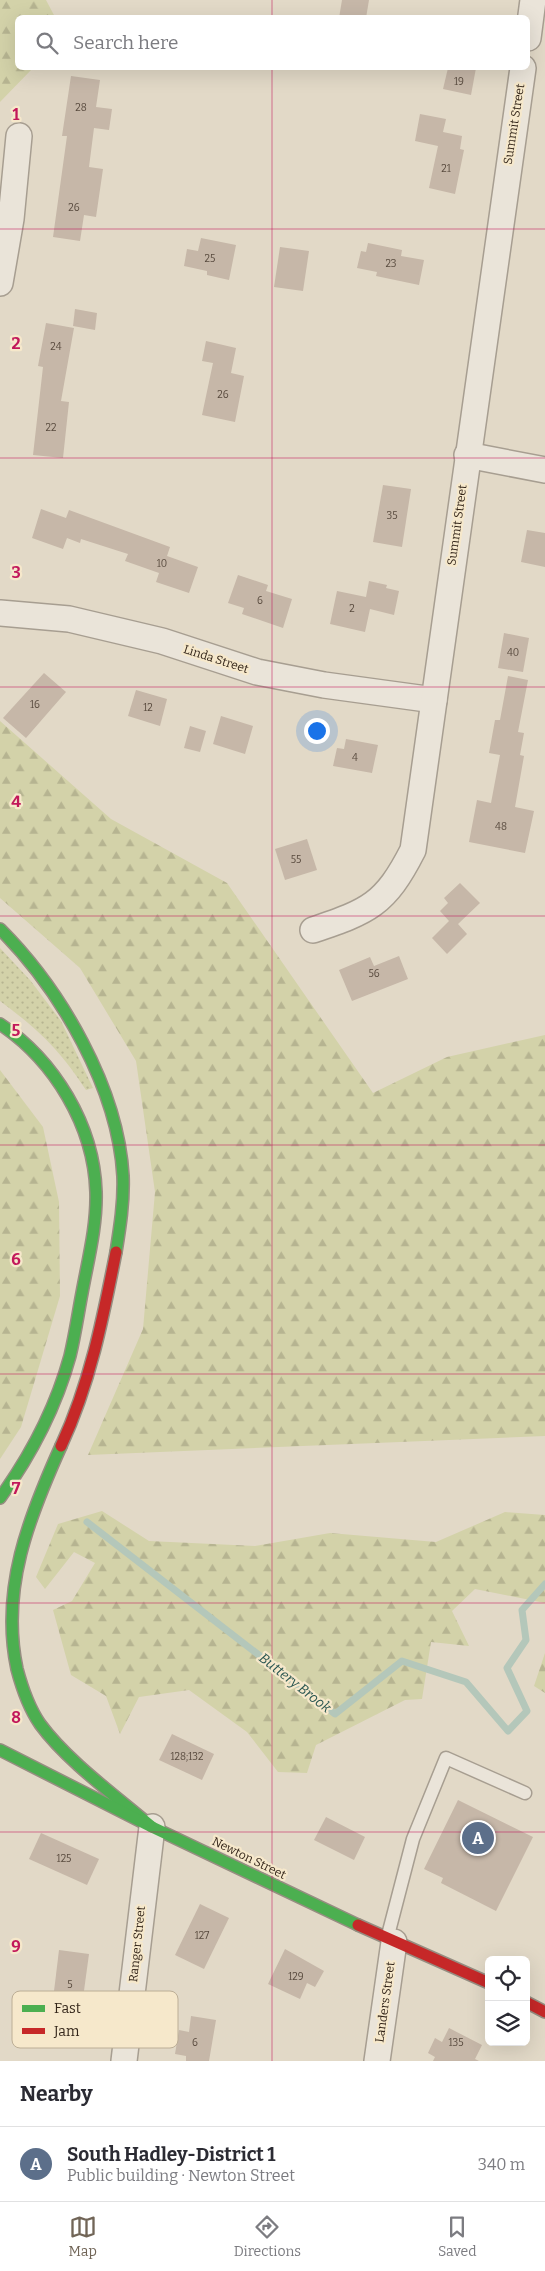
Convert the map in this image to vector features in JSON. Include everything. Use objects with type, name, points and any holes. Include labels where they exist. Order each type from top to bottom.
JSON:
[{"type":"main road","points":[[0,929],[55,991],[78,1030],[115,1126],[120,1152],[123,1187],[119,1239],[96,1355],[69,1429],[28,1513],[11,1564],[8,1603],[12,1645],[24,1692],[42,1726],[112,1794],[152,1827]]},
{"type":"main road","points":[[0,1024],[40,1055],[63,1085],[74,1108],[86,1142],[96,1192],[93,1233],[69,1358],[43,1424],[22,1465],[0,1498]]},
{"type":"main road","name":"Newton Street","points":[[0,1750],[152,1827],[390,1941],[485,1981]]},
{"type":"main road","points":[[530,2004],[545,2012]]},
{"type":"street","points":[[530,23],[533,0]]},
{"type":"street","name":"Summit Street","points":[[313,930],[363,910],[379,901],[399,878],[413,850],[467,455],[523,70]]},
{"type":"street","points":[[0,283],[11,219],[19,136]]},
{"type":"street","points":[[467,455],[545,470]]},
{"type":"street","name":"Linda Street","points":[[0,612],[69,620],[162,641],[257,672],[324,685],[434,700]]},
{"type":"street","name":"Ranger Street","points":[[132,1991],[143,1886],[152,1827]]},
{"type":"street","name":"Landers Street","points":[[377,2061],[390,1941]]},
{"type":"street","name":"Ranger Street","points":[[124,2061],[125,2048]]},
{"type":"lane","points":[[390,1941],[414,1839],[446,1758],[525,1793]]},
{"type":"green space","points":[[0,0],[46,0],[54,15],[15,15],[15,70],[31,70],[0,102]]},
{"type":"green space","points":[[0,721],[111,819],[227,883],[373,1093],[447,1057],[545,1035],[545,1436],[88,1455],[143,1329],[155,1192],[136,1061],[80,968],[0,898]]},
{"type":"green space","points":[[0,948],[30,980],[61,1021],[93,1088],[86,1090],[67,1063],[48,1041],[0,1001]]},
{"type":"green space","points":[[0,1070],[43,1127],[59,1202],[60,1296],[21,1427],[0,1459]]},
{"type":"green space","points":[[102,1511],[149,1541],[255,1546],[330,1533],[436,1542],[505,1512],[545,1515],[545,1603],[475,1589],[452,1611],[469,1646],[431,1642],[422,1699],[405,1700],[316,1745],[307,1773],[278,1772],[247,1732],[189,1690],[139,1697],[120,1734],[106,1696],[71,1675],[53,1610],[72,1601],[95,1563],[74,1552],[45,1589],[36,1577],[58,1524]]},
{"type":"green space","points":[[545,1653],[545,1693],[534,1686]]},
{"type":"building","points":[[342,0],[369,0],[366,15],[340,15]]},
{"type":"building","points":[[448,70],[476,70],[471,95],[443,89]]},
{"type":"building","points":[[71,76],[100,80],[96,107],[112,109],[109,130],[94,128],[89,167],[103,169],[96,217],[84,215],[80,241],[53,237],[67,136],[62,136]]},
{"type":"building","points":[[420,114],[446,119],[443,132],[462,136],[460,149],[464,150],[455,194],[429,188],[438,146],[415,141]]},
{"type":"building","points":[[201,238],[236,245],[229,280],[207,275],[207,271],[184,266],[187,249],[198,251]]},
{"type":"building","points":[[368,243],[402,250],[401,256],[424,260],[419,285],[376,276],[377,272],[357,268],[361,251],[366,252]]},
{"type":"building","points":[[280,247],[309,251],[303,291],[274,287]]},
{"type":"building","points":[[75,309],[97,313],[95,330],[73,326]]},
{"type":"building","points":[[46,323],[74,328],[61,401],[69,402],[63,458],[33,455],[43,367],[38,366]]},
{"type":"building","points":[[206,341],[236,348],[231,373],[244,376],[235,422],[202,415],[213,363],[202,361]]},
{"type":"building","points":[[383,485],[411,489],[402,547],[373,542]]},
{"type":"building","points":[[41,509],[66,518],[69,510],[170,547],[167,556],[198,567],[189,593],[156,582],[159,573],[125,561],[128,554],[81,539],[80,543],[67,538],[63,549],[32,538]]},
{"type":"building","points":[[527,530],[545,533],[545,567],[521,562]]},
{"type":"building","points":[[238,575],[268,585],[266,591],[292,599],[283,628],[242,614],[244,608],[228,603]]},
{"type":"building","points":[[369,581],[387,585],[386,588],[399,591],[394,615],[370,609],[365,632],[330,624],[337,591],[366,597]]},
{"type":"building","points":[[504,633],[529,638],[523,672],[498,668]]},
{"type":"building","points":[[44,673],[66,692],[26,738],[3,718]]},
{"type":"building","points":[[508,676],[528,680],[518,732],[524,733],[520,755],[524,756],[515,807],[534,811],[525,853],[469,842],[477,800],[491,803],[500,755],[489,753],[495,720],[500,720]]},
{"type":"building","points":[[136,690],[167,699],[160,726],[128,716]]},
{"type":"building","points":[[221,716],[253,726],[245,754],[213,744]]},
{"type":"building","points":[[190,726],[206,731],[200,752],[184,748]]},
{"type":"building","points":[[346,739],[378,745],[372,773],[333,766],[337,748],[344,749]]},
{"type":"building","points":[[307,839],[317,870],[285,880],[275,849]]},
{"type":"building","points":[[460,883],[480,903],[458,924],[467,934],[447,954],[432,938],[449,921],[440,911],[448,903],[444,898]]},
{"type":"building","points":[[399,956],[408,979],[352,1001],[339,970],[370,957],[374,966]]},
{"type":"building","points":[[172,1734],[214,1754],[202,1780],[159,1760]]},
{"type":"building","points":[[458,1800],[533,1837],[496,1911],[441,1883],[443,1878],[424,1869]]},
{"type":"building","points":[[326,1817],[365,1837],[354,1860],[314,1840]]},
{"type":"building","points":[[41,1833],[99,1859],[87,1885],[29,1859]]},
{"type":"building","points":[[200,1904],[229,1918],[204,1969],[175,1955]]},
{"type":"building","points":[[285,1949],[324,1971],[315,1987],[307,1983],[300,1999],[268,1984]]},
{"type":"building","points":[[59,1950],[89,1954],[84,1991],[54,1991]]},
{"type":"building","points":[[191,2016],[216,2020],[209,2061],[186,2061],[186,2056],[175,2054],[176,2048],[178,2048],[179,2030],[189,2032]]},
{"type":"building","points":[[449,2028],[482,2045],[475,2059],[479,2061],[433,2061],[435,2057],[428,2053],[435,2038],[442,2042]]},
{"type":"waterway","name":"Buttery Brook","points":[[87,1522],[335,1714],[402,1661],[466,1682],[508,1731],[527,1711],[507,1668],[526,1640],[522,1610],[545,1584]]},
{"type":"traffic: fast","points":[[0,929],[44,981],[82,1042],[98,1075],[119,1143],[123,1176],[122,1205],[116,1252]]},
{"type":"traffic: fast","points":[[0,1024],[38,1056],[68,1096],[88,1143],[94,1167],[96,1192],[92,1243],[70,1356],[50,1412],[32,1448],[0,1498]]},
{"type":"traffic: fast","points":[[61,1446],[38,1500],[21,1554],[15,1582],[12,1610],[17,1669],[32,1711],[51,1738],[78,1765],[152,1827]]},
{"type":"traffic: fast","points":[[0,1750],[152,1827],[358,1925]]},
{"type":"traffic: jam","points":[[61,1446],[88,1375],[101,1326],[116,1252]]},
{"type":"traffic: jam","points":[[358,1925],[485,1981]]},
{"type":"traffic: jam","points":[[530,2004],[545,2012]]},
{"type":"place","name":"South Hadley-District 1","points":[[478,1838]]}]
